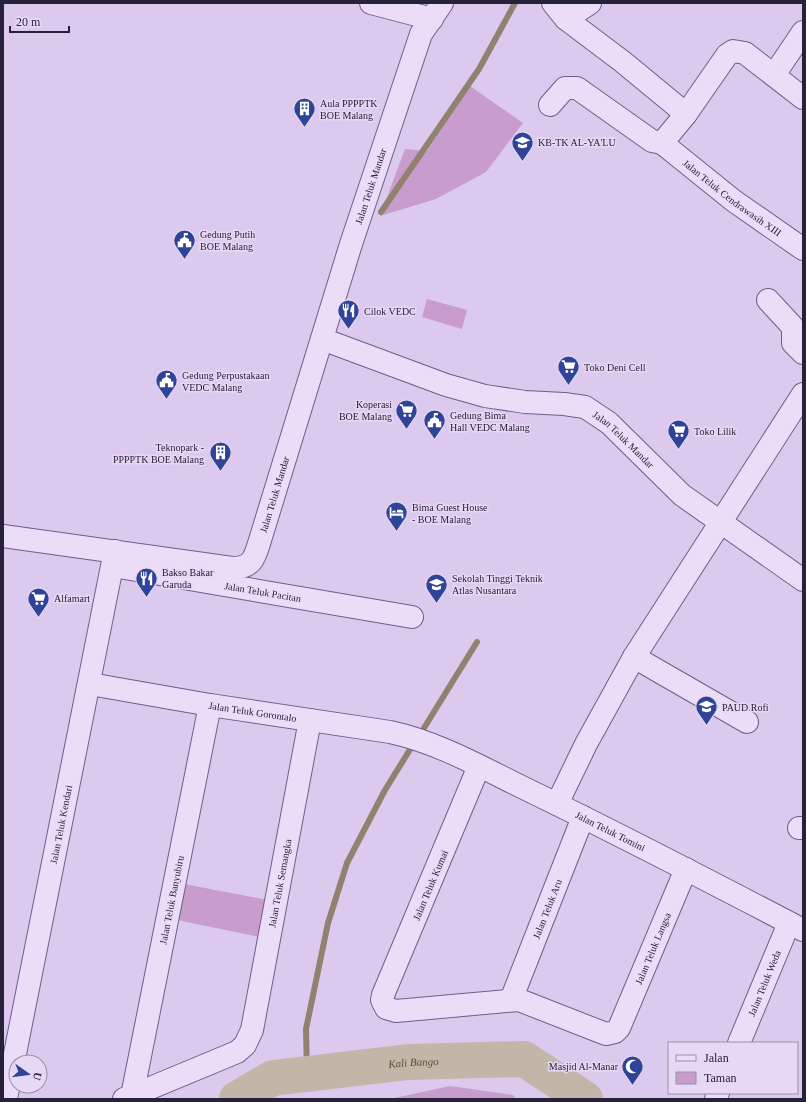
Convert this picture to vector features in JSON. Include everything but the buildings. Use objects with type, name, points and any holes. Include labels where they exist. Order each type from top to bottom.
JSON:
[{"type":"street","points":[[371,3],[426,15]]},
{"type":"street","points":[[559,11],[590,3]]},
{"type":"street","points":[[559,11],[686,114]]},
{"type":"street","name":"Jalan Teluk Mandar","points":[[254,558],[351,244],[426,15]]},
{"type":"street","points":[[774,75],[803,32]]},
{"type":"street","points":[[662,143],[686,114],[727,55],[736,50],[745,53],[803,98]]},
{"type":"street","name":"Jalan Teluk Cendrawasih XIII","points":[[550,105],[565,88],[577,88],[652,140],[662,143],[734,201],[803,249]]},
{"type":"street","points":[[768,300],[793,327],[794,344],[803,353]]},
{"type":"street","name":"Jalan Teluk Mandar","points":[[322,339],[446,385],[485,396],[525,402],[564,404],[585,407],[609,423],[682,495],[803,580]]},
{"type":"street","points":[[557,804],[586,744],[634,657],[803,394]]},
{"type":"street","name":"Jalan Teluk Pacitan","points":[[3,536],[412,617]]},
{"type":"street","name":"Jalan Teluk Pacitan","points":[[114,558],[232,568],[245,566],[254,558]]},
{"type":"street","name":"Jalan Teluk Kendari","points":[[6,1099],[7,1075],[90,684],[114,558]]},
{"type":"street","points":[[634,657],[747,722]]},
{"type":"street","name":"Jalan Teluk Gorontalo","points":[[90,684],[210,705],[416,737]]},
{"type":"street","name":"Jalan Teluk Banyubiru","points":[[128,1097],[210,705]]},
{"type":"street","name":"Jalan Teluk Semangka","points":[[128,1097],[237,1052],[245,1045],[252,1030],[310,720]]},
{"type":"street","name":"Jalan Teluk Tomini","points":[[416,737],[557,804],[796,926]]},
{"type":"street","name":"Jalan Teluk Kumai","points":[[478,766],[383,995],[384,1004],[386,1008],[396,1011],[511,1000]]},
{"type":"street","name":"Jalan Teluk Aru","points":[[511,1000],[583,817]]},
{"type":"street","name":"Jalan Teluk Langsa","points":[[511,1000],[519,1000],[606,1034],[615,1032],[619,1028],[686,869]]},
{"type":"street","name":"Jalan Teluk Weda","points":[[739,1042],[796,926]]},
{"type":"green space","points":[[470,86],[523,123],[486,172],[436,199],[380,216],[405,149],[427,151]]},
{"type":"green space","points":[[427,299],[467,310],[462,329],[422,317]]},
{"type":"green space","points":[[179,883],[268,900],[260,937],[172,919]]},
{"type":"green space","points":[[450,1086],[513,1095],[516,1099],[390,1099]]},
{"type":"waterway","points":[[381,212],[479,69],[515,3]]},
{"type":"waterway","points":[[424,728],[477,642]]},
{"type":"waterway","points":[[307,1074],[306,1029],[328,923],[347,863],[385,790],[414,743]]},
{"type":"waterway","name":"Kali Bango","points":[[237,1099],[273,1078],[408,1062],[524,1059],[585,1099]]},
{"type":"place","name":"Aula PPPPTK BOE Malang","points":[[305,128]]},
{"type":"place","name":"KB-TK AL-YA'LU","points":[[523,162]]},
{"type":"place","name":"Gedung Putih BOE Malang","points":[[184,260]]},
{"type":"place","name":"Cilok VEDC","points":[[348,330]]},
{"type":"place","name":"Toko Deni Cell","points":[[569,386]]},
{"type":"place","name":"Gedung Perpustakaan VEDC Malang","points":[[167,400]]},
{"type":"place","name":"Koperasi BOE Malang","points":[[407,430]]},
{"type":"place","name":"Gedung Bima Hall VEDC Malang","points":[[434,440]]},
{"type":"place","name":"Toko Lilik","points":[[678,450]]},
{"type":"place","name":"Teknopark - PPPPTK BOE Malang","points":[[220,472]]},
{"type":"place","name":"Bima Guest House - BOE Malang","points":[[397,532]]},
{"type":"place","name":"Bakso Bakar Garuda","points":[[147,598]]},
{"type":"place","name":"Sekolah Tinggi Teknik Atlas Nusantara","points":[[436,604]]},
{"type":"place","name":"Alfamart","points":[[38,618]]},
{"type":"place","name":"PAUD Rofi","points":[[706,726]]},
{"type":"place","name":"Masjid Al-Manar","points":[[633,1086]]}]
